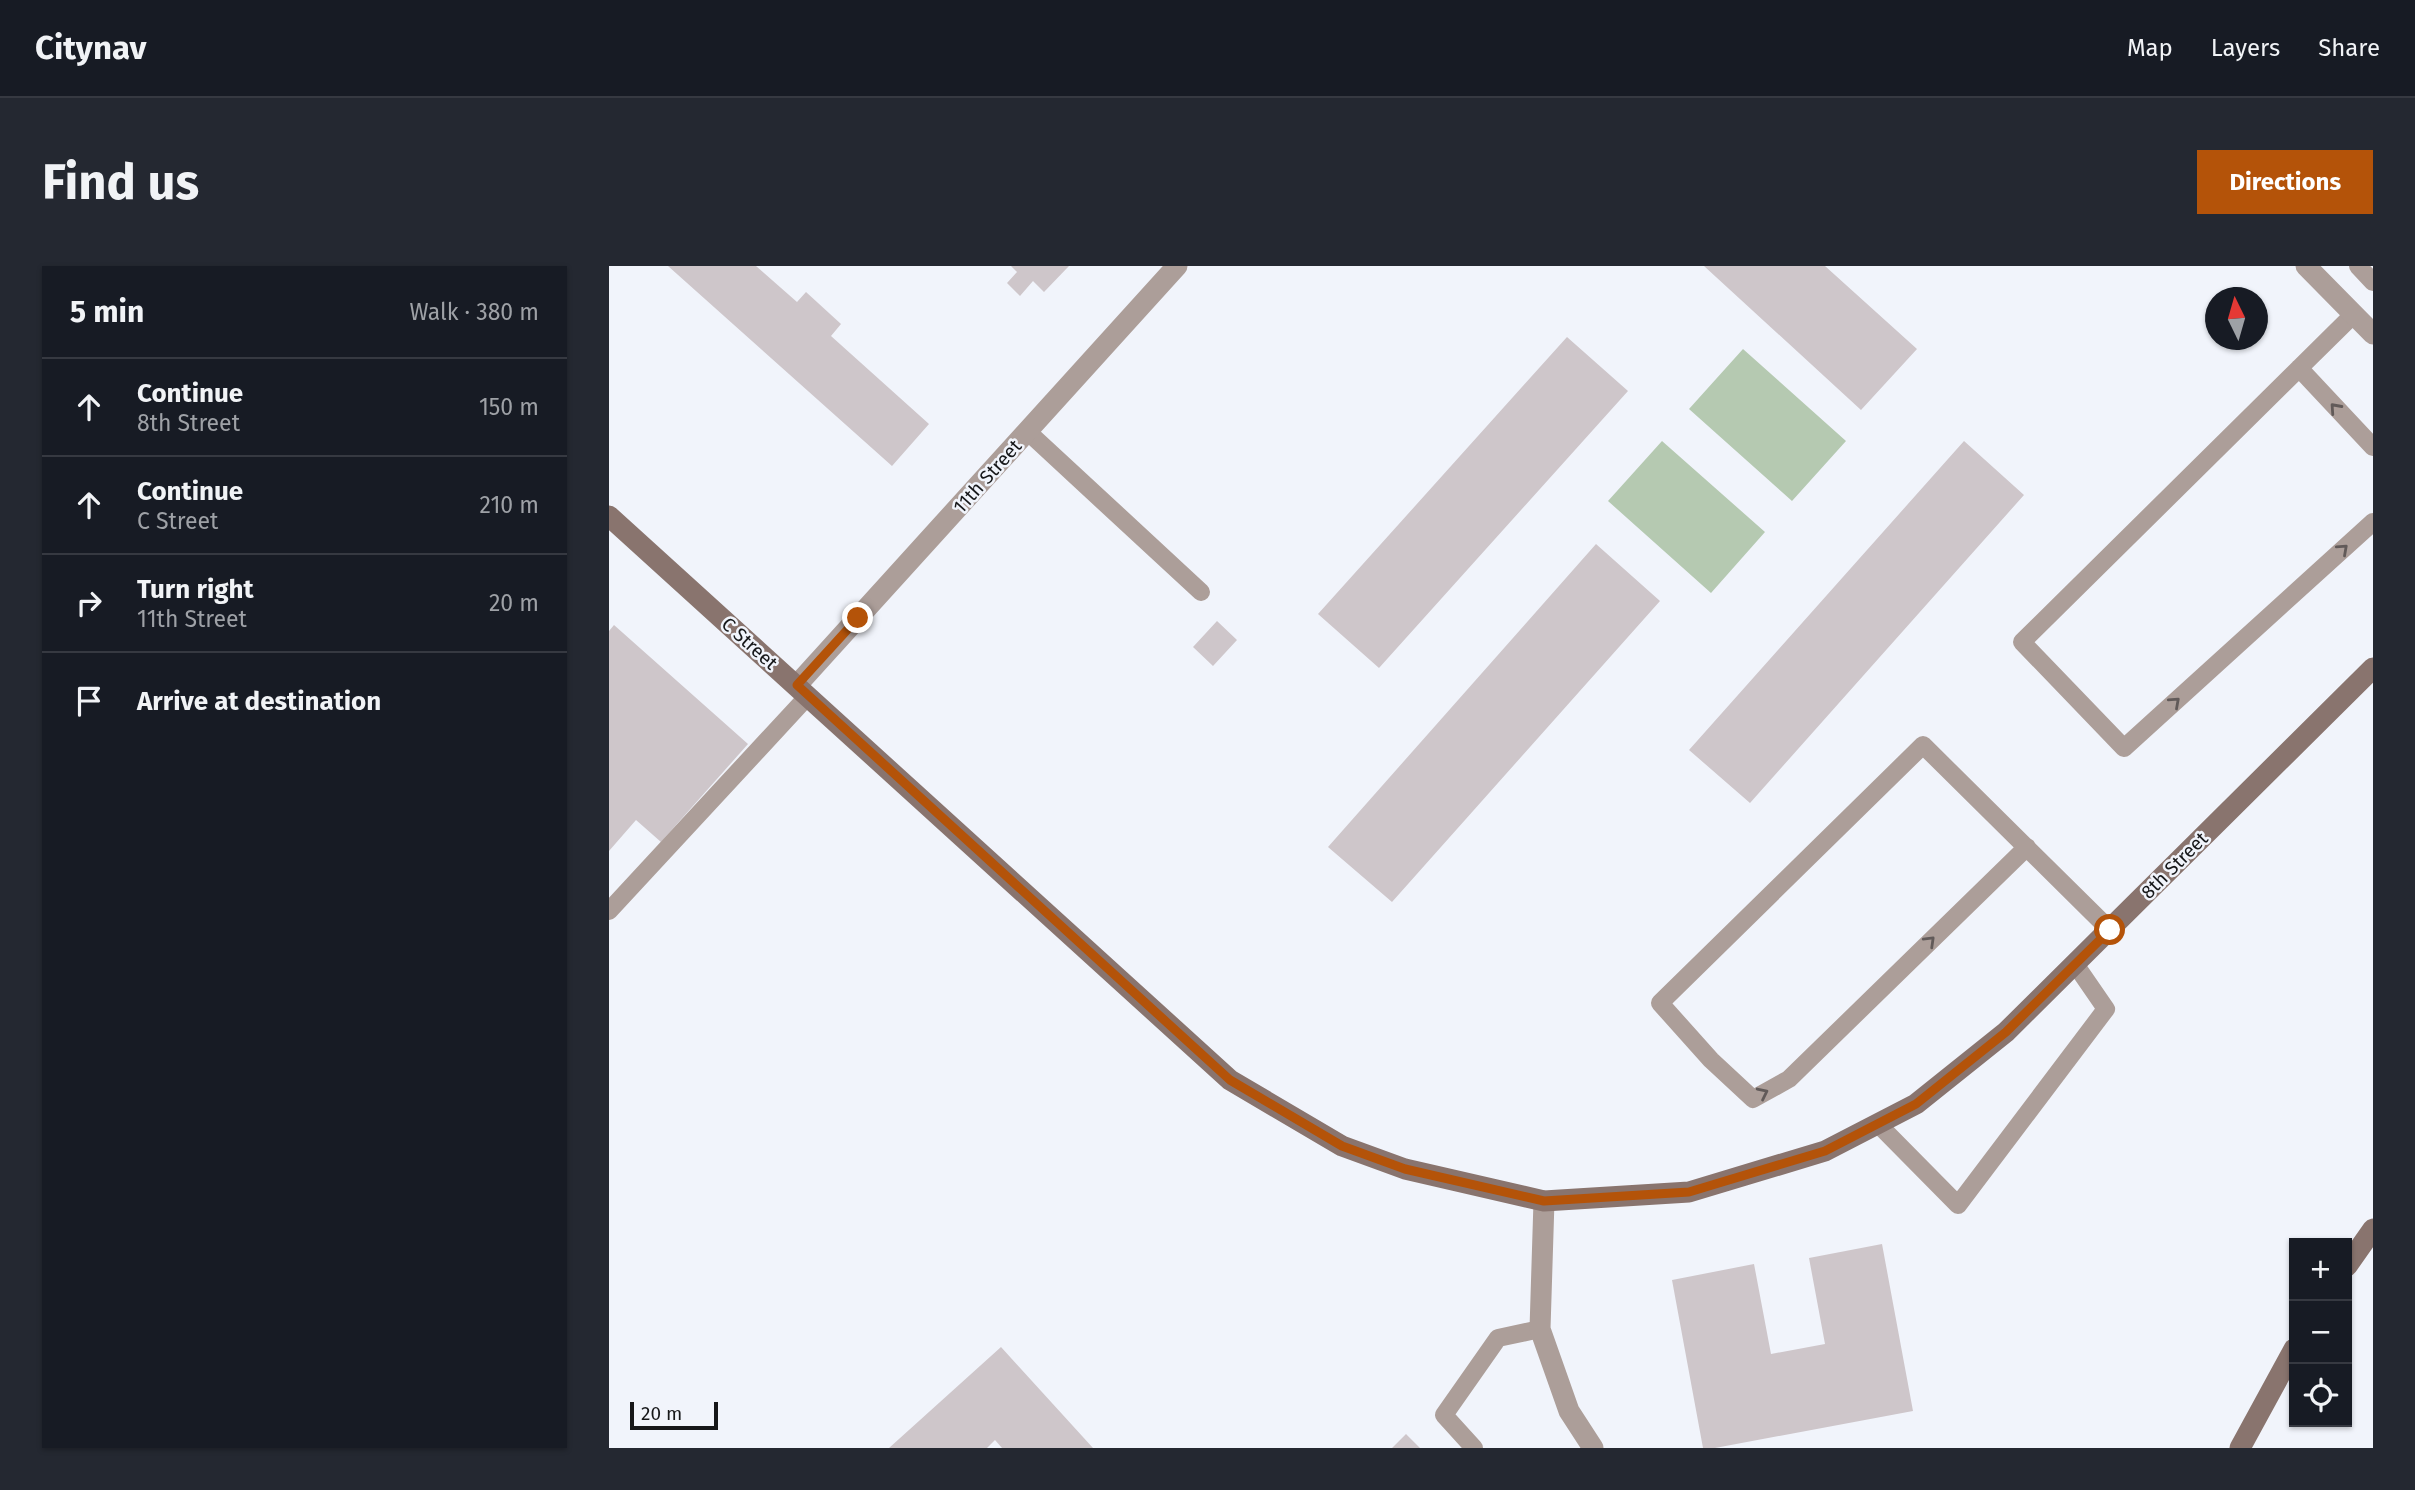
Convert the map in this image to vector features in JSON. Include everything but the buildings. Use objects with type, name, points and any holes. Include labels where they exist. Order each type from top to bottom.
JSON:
[{"type":"street","name":"11th Street","points":[[803,690],[1027,431],[1177,266]]},
{"type":"street","points":[[2307,266],[2373,334]]},
{"type":"street","name":"C Street","points":[[609,516],[1230,1080],[1342,1146],[1405,1169],[1544,1201]]},
{"type":"street","name":"8th Street","points":[[1544,1201],[1689,1192],[1825,1151],[1916,1104],[2006,1032],[2373,668]]},
{"type":"street","points":[[1544,1201],[1540,1329],[1569,1411],[1593,1448]]},
{"type":"street","points":[[2352,1259],[2373,1229]]},
{"type":"street","points":[[2240,1448],[2289,1358]]},
{"type":"lane","points":[[2358,266],[2373,282]]},
{"type":"lane","points":[[2354,314],[2022,642],[2124,748],[2373,522]]},
{"type":"lane","points":[[2299,368],[2373,447]]},
{"type":"lane","points":[[1027,431],[1201,592]]},
{"type":"lane","points":[[609,911],[803,690]]},
{"type":"lane","points":[[2027,847],[1789,1079],[1753,1098],[1711,1060],[1660,1003],[1923,745],[2027,847],[2110,930]]},
{"type":"lane","points":[[1878,1124],[1958,1205],[2106,1009],[2075,964]]},
{"type":"lane","points":[[1474,1448],[1444,1415],[1498,1338],[1540,1329]]},
{"type":"green space","points":[[1743,349],[1846,441],[1792,501],[1689,409]]},
{"type":"green space","points":[[1662,441],[1765,532],[1711,593],[1608,501]]},
{"type":"route","points":[[858,618],[797,685],[1230,1080],[1342,1146],[1405,1169],[1544,1201],[1689,1192],[1825,1151],[1916,1104],[2006,1032],[2110,930]]}]
